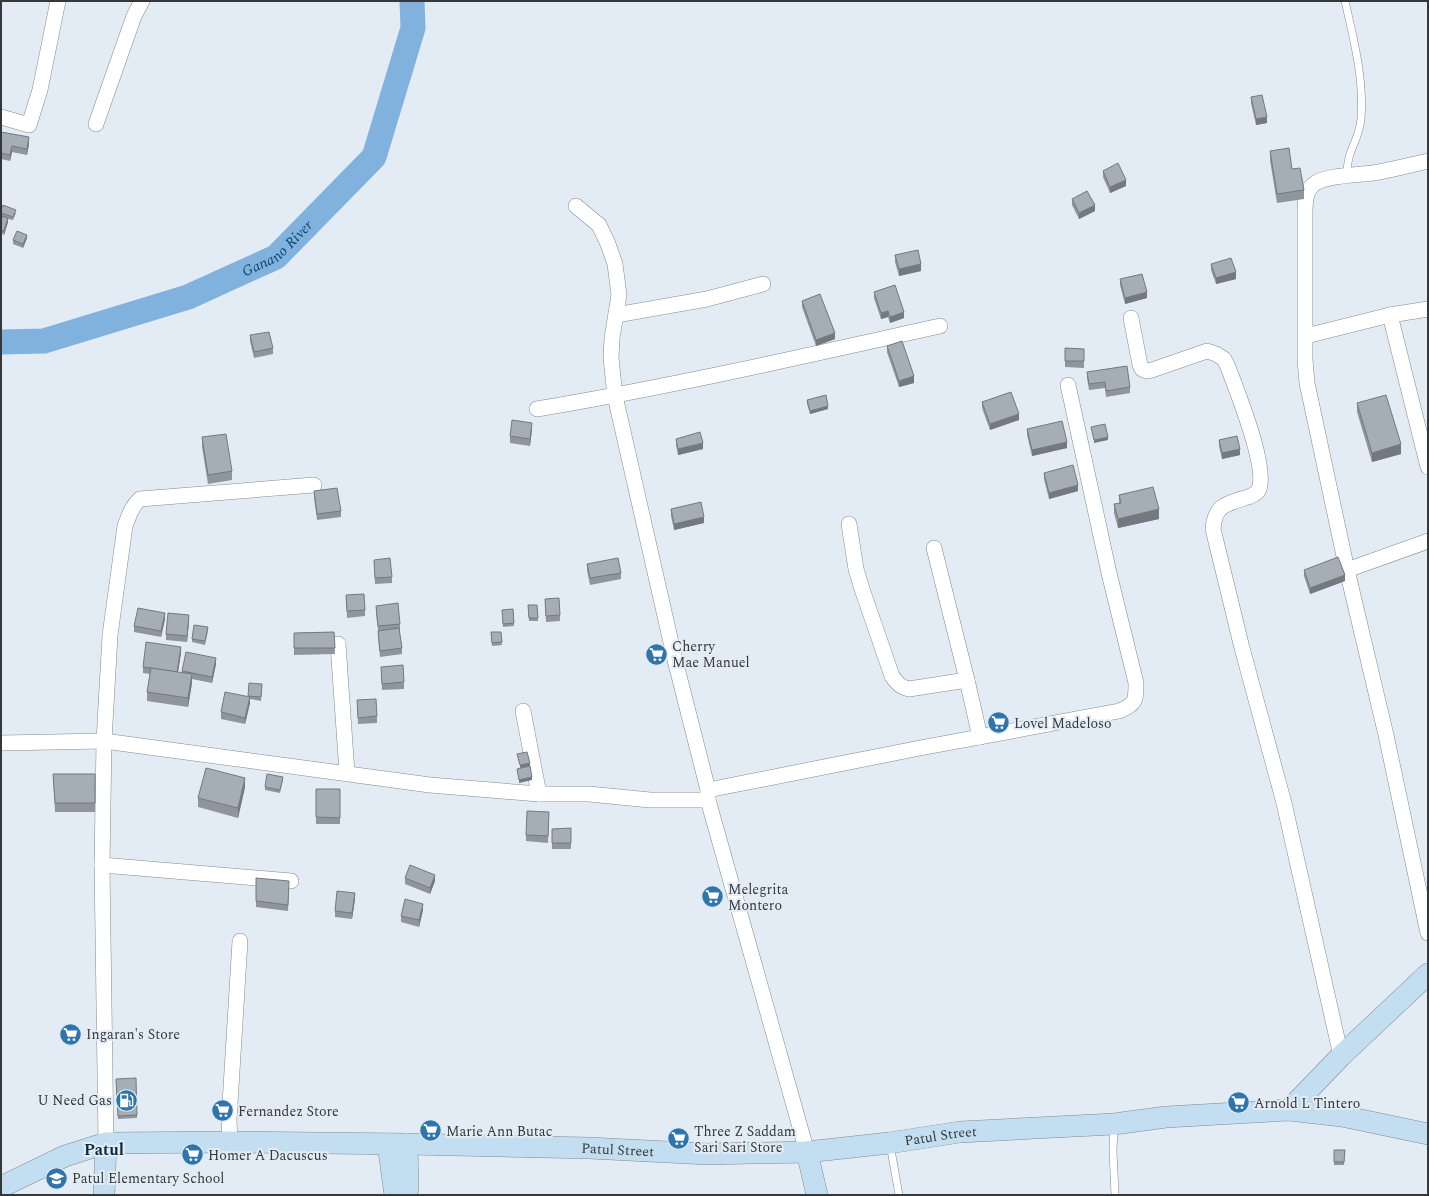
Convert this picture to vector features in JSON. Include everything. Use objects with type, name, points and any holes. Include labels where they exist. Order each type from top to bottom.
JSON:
[{"type":"main road","points":[[1289,1110],[1341,1056],[1428,974]]},
{"type":"main road","name":"Patul Street","points":[[1,1187],[65,1156],[106,1143],[230,1142],[397,1144],[589,1148],[708,1154],[807,1152],[889,1143],[960,1132],[1114,1124],[1166,1117],[1289,1110],[1342,1116],[1428,1134]]},
{"type":"main road","points":[[104,1195],[106,1143]]},
{"type":"main road","points":[[395,1195],[397,1144]]},
{"type":"main road","points":[[397,1144],[408,1189],[406,1195]]},
{"type":"main road","points":[[807,1152],[817,1195]]},
{"type":"street","points":[[1,117],[29,125],[40,90],[58,1]]},
{"type":"street","points":[[96,124],[134,16],[142,1]]},
{"type":"street","points":[[1428,160],[1373,173],[1346,175],[1317,182],[1312,186],[1306,197],[1304,214],[1305,360],[1307,383],[1347,570],[1386,735],[1428,933]]},
{"type":"street","points":[[576,206],[599,225],[615,264],[619,295],[612,338],[611,358],[615,396],[708,795],[807,1152]]},
{"type":"street","points":[[616,315],[707,299],[763,284]]},
{"type":"street","points":[[1306,336],[1390,315],[1428,309]]},
{"type":"street","points":[[1390,315],[1428,467]]},
{"type":"street","points":[[1131,318],[1142,370],[1152,370],[1207,351],[1224,359],[1253,437],[1261,477],[1259,489],[1255,494],[1223,506],[1217,511],[1213,529],[1242,648],[1284,803],[1341,1056]]},
{"type":"street","points":[[538,409],[615,396],[733,372],[940,326]]},
{"type":"street","points":[[1,743],[104,741],[430,785],[539,794],[589,794],[650,800],[708,795],[980,737],[1119,710],[1130,706],[1134,702],[1136,696],[1136,683],[1109,574],[1068,385]]},
{"type":"street","points":[[106,1143],[102,865],[104,741],[110,635],[125,526],[133,505],[140,500],[314,485]]},
{"type":"street","points":[[849,524],[856,569],[892,676],[902,688],[909,689],[968,680]]},
{"type":"street","points":[[1347,570],[1428,541]]},
{"type":"street","points":[[934,548],[968,680],[980,737]]},
{"type":"street","points":[[338,644],[347,773]]},
{"type":"street","points":[[523,711],[539,794]]},
{"type":"street","points":[[102,865],[291,880]]},
{"type":"street","points":[[230,1142],[229,1120],[240,941]]},
{"type":"lane","points":[[1345,1],[1360,69],[1361,104],[1361,120],[1346,175]]},
{"type":"lane","points":[[1114,1124],[1113,1151],[1115,1195]]},
{"type":"lane","points":[[889,1143],[898,1183],[899,1195]]},
{"type":"building","points":[[1262,95],[1267,117],[1256,119],[1251,97]]},
{"type":"building","points":[[1,132],[29,137],[27,149],[12,146],[10,155],[1,153]]},
{"type":"building","points":[[1289,148],[1292,169],[1300,168],[1304,190],[1277,194],[1270,151]]},
{"type":"building","points":[[1118,163],[1126,180],[1110,187],[1103,171]]},
{"type":"building","points":[[1087,191],[1095,205],[1079,213],[1072,199]]},
{"type":"building","points":[[3,205],[16,210],[13,217],[1,213]]},
{"type":"building","points":[[1,216],[8,218],[4,231],[1,230]]},
{"type":"building","points":[[17,231],[27,235],[23,244],[13,240]]},
{"type":"building","points":[[918,250],[921,264],[899,269],[895,255]]},
{"type":"building","points":[[1231,258],[1236,272],[1216,278],[1211,264]]},
{"type":"building","points":[[1142,274],[1147,292],[1125,298],[1120,279]]},
{"type":"building","points":[[895,285],[904,312],[890,317],[888,311],[881,313],[874,292]]},
{"type":"building","points":[[820,294],[835,333],[816,340],[802,301]]},
{"type":"building","points":[[269,332],[273,348],[254,352],[250,335]]},
{"type":"building","points":[[902,341],[914,376],[899,381],[887,346]]},
{"type":"building","points":[[1065,348],[1084,349],[1084,361],[1065,361]]},
{"type":"building","points":[[1127,366],[1130,387],[1106,391],[1105,382],[1089,384],[1087,372]]},
{"type":"building","points":[[1011,392],[1019,414],[990,424],[982,402]]},
{"type":"building","points":[[826,395],[828,406],[810,411],[807,400]]},
{"type":"building","points":[[1386,395],[1401,444],[1372,453],[1357,403]]},
{"type":"building","points":[[512,420],[532,423],[530,439],[510,436]]},
{"type":"building","points":[[1062,421],[1067,442],[1032,450],[1027,429]]},
{"type":"building","points":[[1105,424],[1108,437],[1094,440],[1091,427]]},
{"type":"building","points":[[700,432],[703,443],[678,449],[676,439]]},
{"type":"building","points":[[226,434],[232,471],[208,475],[202,437]]},
{"type":"building","points":[[1237,436],[1240,449],[1222,453],[1219,440]]},
{"type":"building","points":[[1073,465],[1078,485],[1049,493],[1044,473]]},
{"type":"building","points":[[1153,487],[1159,509],[1118,519],[1114,504],[1121,503],[1119,495]]},
{"type":"building","points":[[337,488],[341,511],[317,514],[314,491]]},
{"type":"building","points":[[701,502],[704,517],[674,524],[671,509]]},
{"type":"building","points":[[1338,557],[1345,575],[1310,588],[1304,570]]},
{"type":"building","points":[[390,558],[392,577],[375,578],[374,560]]},
{"type":"building","points":[[618,558],[621,573],[590,578],[587,564]]},
{"type":"building","points":[[364,594],[365,610],[347,611],[346,595]]},
{"type":"building","points":[[559,598],[560,615],[546,616],[545,599]]},
{"type":"building","points":[[398,603],[400,624],[378,626],[376,606]]},
{"type":"building","points":[[528,605],[537,605],[538,618],[529,618]]},
{"type":"building","points":[[138,608],[165,613],[161,631],[134,626]]},
{"type":"building","points":[[513,609],[514,623],[503,624],[502,610]]},
{"type":"building","points":[[168,613],[189,615],[187,636],[166,634]]},
{"type":"building","points":[[194,625],[208,627],[205,641],[192,639]]},
{"type":"building","points":[[399,628],[402,648],[380,651],[378,631]]},
{"type":"building","points":[[334,632],[335,648],[294,648],[294,633]]},
{"type":"building","points":[[491,632],[501,632],[502,642],[492,643]]},
{"type":"building","points":[[146,642],[181,647],[177,672],[143,667]]},
{"type":"building","points":[[186,652],[216,658],[212,677],[182,671]]},
{"type":"building","points":[[403,665],[404,682],[382,684],[381,667]]},
{"type":"building","points":[[151,668],[192,674],[188,698],[147,692]]},
{"type":"building","points":[[249,683],[262,684],[261,697],[248,696]]},
{"type":"building","points":[[225,692],[250,697],[245,718],[221,712]]},
{"type":"building","points":[[376,699],[377,716],[358,718],[357,700]]},
{"type":"building","points":[[527,752],[530,763],[520,765],[517,754]]},
{"type":"building","points":[[530,766],[532,777],[519,780],[517,769]]},
{"type":"building","points":[[206,768],[245,778],[238,808],[198,798]]},
{"type":"building","points":[[53,774],[95,774],[95,803],[55,803]]},
{"type":"building","points":[[267,774],[283,777],[280,790],[265,787]]},
{"type":"building","points":[[316,789],[340,789],[340,818],[316,817]]},
{"type":"building","points":[[527,811],[549,812],[548,836],[526,835]]},
{"type":"building","points":[[571,828],[571,843],[552,843],[552,829]]},
{"type":"building","points":[[410,865],[435,875],[430,888],[405,878]]},
{"type":"building","points":[[256,878],[289,881],[288,905],[256,901]]},
{"type":"building","points":[[337,891],[355,893],[352,913],[335,911]]},
{"type":"building","points":[[405,899],[423,904],[419,920],[401,916]]},
{"type":"building","name":"U Need Gas","points":[[136,1078],[137,1115],[118,1116],[116,1079]]},
{"type":"building","points":[[1334,1150],[1345,1150],[1344,1162],[1334,1162]]},
{"type":"waterway","name":"Ganano River","points":[[1,342],[44,341],[188,297],[276,257],[374,157],[413,28],[412,1]]},
{"type":"place","name":"Cherry Mae Manuel","points":[[657,654]]},
{"type":"place","name":"Lovel Madeloso","points":[[998,723]]},
{"type":"place","name":"Melegrita Montero","points":[[713,897]]},
{"type":"place","name":"Ingaran's Store","points":[[70,1034]]},
{"type":"place","name":"U Need Gas","points":[[127,1100]]},
{"type":"place","name":"Arnold L Tintero","points":[[1239,1103]]},
{"type":"place","name":"Fernandez Store","points":[[222,1111]]},
{"type":"place","name":"Marie Ann Butac","points":[[431,1131]]},
{"type":"place","name":"Three Z Saddam Sari Sari Store","points":[[678,1139]]},
{"type":"place","name":"Homer A Dacuscus","points":[[192,1155]]},
{"type":"place","name":"Patul Elementary School","points":[[57,1178]]},
{"type":"district","name":"Patul","points":[[104,1150]]}]
